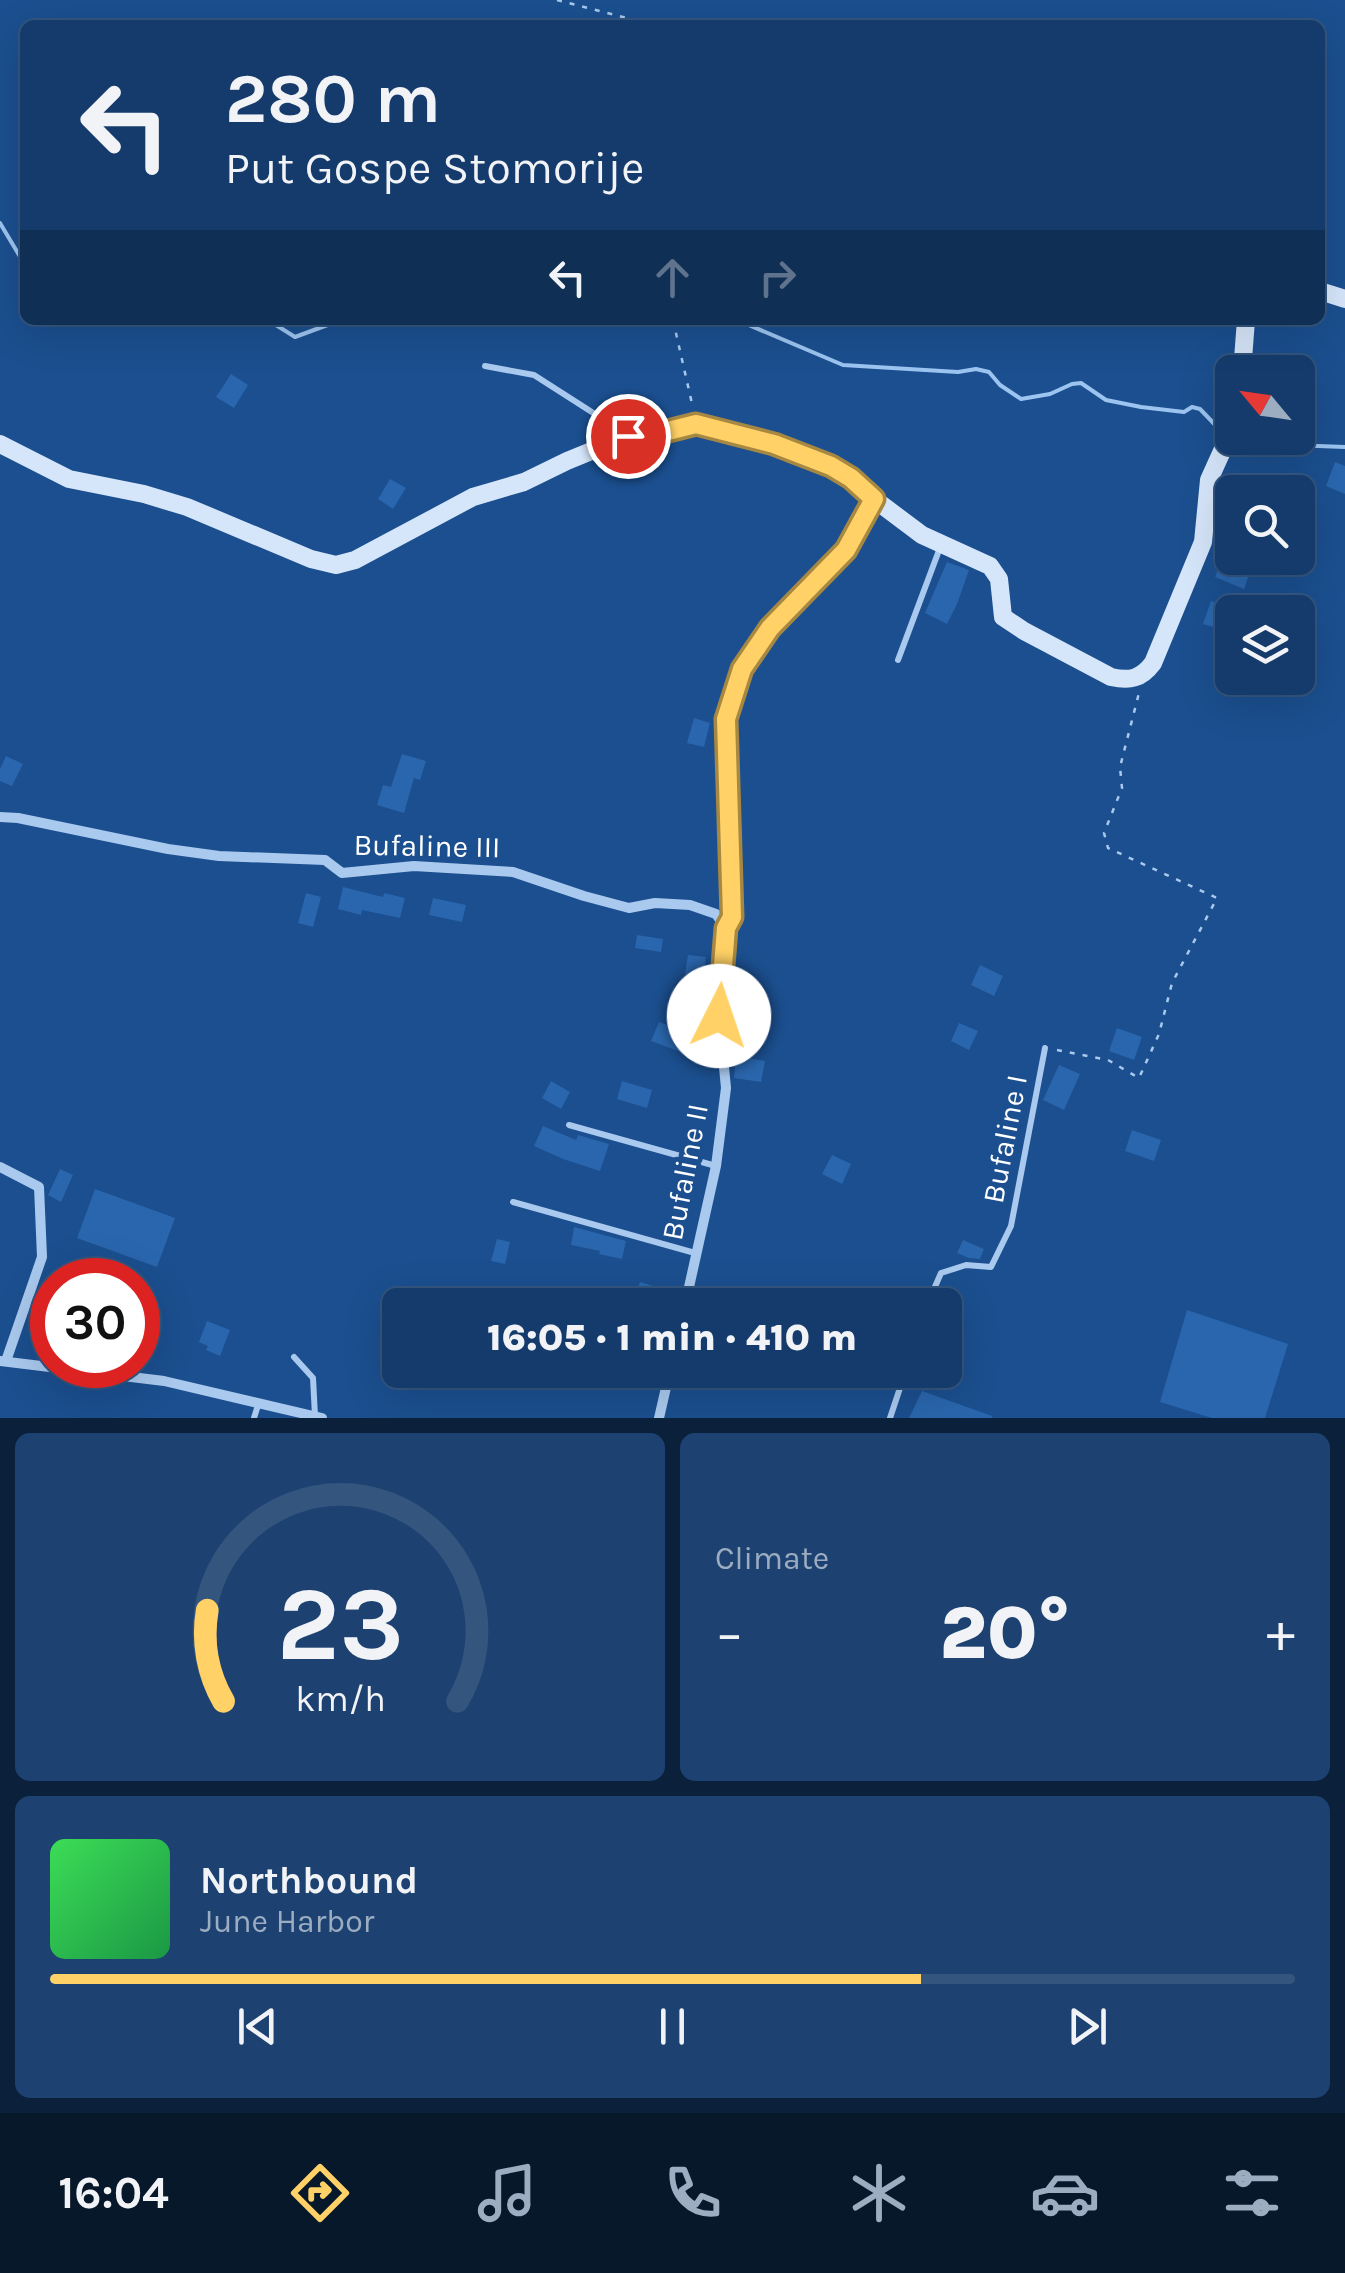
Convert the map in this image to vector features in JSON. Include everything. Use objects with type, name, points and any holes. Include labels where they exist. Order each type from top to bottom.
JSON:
[{"type":"street","points":[[1243,355],[1246,325]]},
{"type":"street","points":[[0,444],[69,479],[187,507],[336,566],[355,560],[472,497],[524,482],[628,436],[696,424],[774,444],[831,466],[922,534],[990,566],[999,578],[1003,617],[1111,677],[1126,680],[1138,678],[1153,664],[1203,542],[1209,480],[1220,455]]},
{"type":"street","name":"Bufaline II","points":[[688,1288],[716,1166],[726,1088],[719,1016],[726,928],[732,917],[726,719],[742,669],[770,628],[846,550],[874,499]]},
{"type":"street","name":"Bufaline III","points":[[0,817],[218,856],[326,860],[342,872],[414,866],[513,872],[629,908],[655,903],[690,905],[716,914],[726,928]]},
{"type":"street","points":[[0,1167],[38,1187],[42,1257],[3,1361],[164,1382],[318,1418]]},
{"type":"street","points":[[659,1418],[666,1388]]},
{"type":"lane","points":[[486,366],[534,376],[628,436]]},
{"type":"lane","points":[[898,660],[942,544]]},
{"type":"lane","name":"Bufaline I","points":[[935,1288],[941,1274],[966,1265],[991,1267],[1011,1226],[1044,1048]]},
{"type":"lane","points":[[568,1125],[716,1166]]},
{"type":"lane","points":[[513,1202],[695,1252]]},
{"type":"lane","points":[[294,1357],[313,1378],[318,1418]]},
{"type":"lane","points":[[890,1418],[900,1388]]},
{"type":"lane","points":[[254,1418],[259,1402]]},
{"type":"path","points":[[557,0],[635,20]]},
{"type":"path","points":[[674,325],[696,424]]},
{"type":"path","name":"Bufaline I","points":[[1044,1048],[1108,1060],[1140,1078],[1159,1034],[1172,983],[1217,898],[1108,848],[1104,833],[1122,788],[1120,767],[1146,672]]},
{"type":"building","points":[[231,374],[248,385],[234,408],[216,397]]},
{"type":"building","points":[[1335,462],[1345,466],[1345,494],[1326,486]]},
{"type":"building","points":[[390,479],[406,488],[393,509],[378,499]]},
{"type":"building","points":[[947,562],[969,570],[947,624],[925,613]]},
{"type":"building","points":[[1216,575],[1249,575],[1244,589]]},
{"type":"building","points":[[1211,601],[1215,602],[1215,627],[1203,624]]},
{"type":"building","points":[[694,718],[710,723],[704,747],[687,743]]},
{"type":"building","points":[[402,754],[426,761],[420,780],[414,778],[404,813],[377,805],[383,785],[391,787]]},
{"type":"building","points":[[6,756],[23,764],[12,786],[0,781]]},
{"type":"building","points":[[343,887],[405,898],[400,918],[338,909]]},
{"type":"building","points":[[306,893],[321,897],[313,927],[298,923]]},
{"type":"building","points":[[433,898],[466,905],[462,922],[429,915]]},
{"type":"building","points":[[637,935],[663,939],[661,952],[635,948]]},
{"type":"building","points":[[688,955],[706,957],[704,976],[685,974]]},
{"type":"building","points":[[980,965],[1003,976],[994,996],[971,985]]},
{"type":"building","points":[[659,1022],[693,1034],[686,1054],[651,1041]]},
{"type":"building","points":[[959,1023],[978,1031],[969,1050],[951,1041]]},
{"type":"building","points":[[1117,1028],[1142,1037],[1134,1060],[1109,1051]]},
{"type":"building","points":[[736,1056],[765,1061],[761,1082],[734,1078]]},
{"type":"building","points":[[1059,1065],[1080,1074],[1064,1110],[1043,1100]]},
{"type":"building","points":[[551,1081],[570,1092],[561,1109],[542,1098]]},
{"type":"building","points":[[622,1081],[652,1090],[647,1108],[617,1099]]},
{"type":"building","points":[[543,1126],[576,1140],[578,1135],[609,1144],[600,1171],[534,1146]]},
{"type":"building","points":[[1132,1130],[1161,1140],[1154,1161],[1125,1151]]},
{"type":"building","points":[[832,1155],[851,1164],[842,1184],[822,1174]]},
{"type":"building","points":[[60,1169],[73,1175],[61,1202],[48,1195]]},
{"type":"building","points":[[95,1189],[175,1218],[160,1259],[132,1258],[77,1238]]},
{"type":"building","points":[[574,1227],[626,1241],[622,1259],[571,1245]]},
{"type":"building","points":[[497,1239],[510,1242],[505,1264],[491,1261]]},
{"type":"building","points":[[963,1240],[984,1249],[980,1259],[957,1253]]},
{"type":"building","points":[[640,1282],[660,1288],[638,1288]]},
{"type":"building","points":[[1187,1310],[1288,1344],[1265,1418],[1212,1418],[1160,1402]]},
{"type":"building","points":[[207,1321],[230,1330],[220,1356],[199,1342]]},
{"type":"building","points":[[922,1391],[992,1416],[992,1418],[909,1418]]},
{"type":"waterway","points":[[0,223],[20,257]]},
{"type":"waterway","points":[[276,325],[295,337],[327,325]]},
{"type":"waterway","points":[[749,325],[843,365],[958,372],[976,369],[989,372],[1021,399],[1081,383],[1106,400],[1184,412],[1192,407],[1200,409],[1215,425]]},
{"type":"waterway","points":[[1315,446],[1345,447]]},
{"type":"route","points":[[628,436],[696,424],[774,444],[831,466],[874,499],[846,550],[770,628],[742,669],[726,719],[732,917],[726,928],[719,1016]]}]
